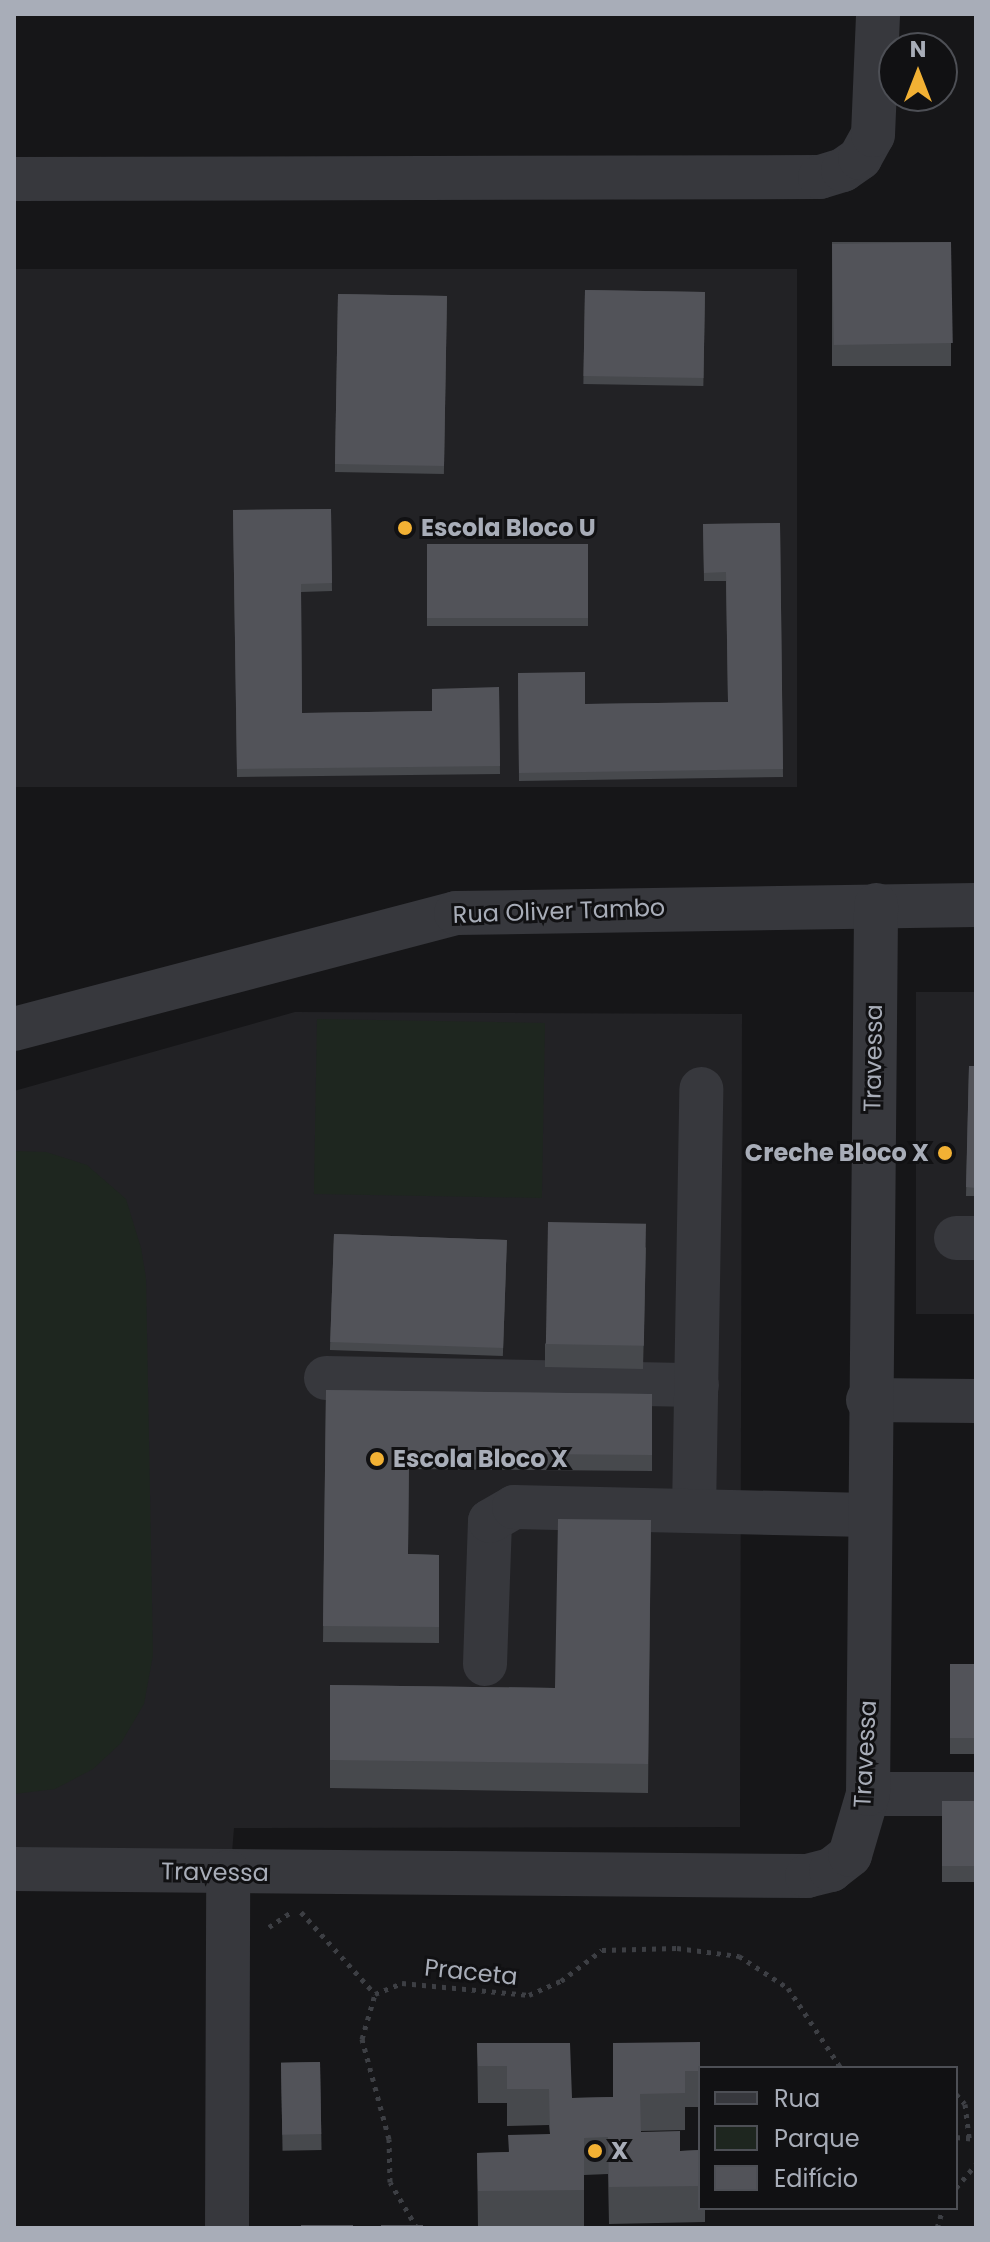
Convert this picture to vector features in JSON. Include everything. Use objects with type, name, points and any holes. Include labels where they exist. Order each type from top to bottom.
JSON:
[{"type":"street","points":[[14,179],[820,177],[843,170],[860,158],[873,135],[878,14]]},
{"type":"street","name":"Travessa","points":[[14,1869],[807,1876],[831,1870],[850,1855],[868,1794],[868,1400],[876,905]]},
{"type":"street","name":"Rua Oliver Tambo","points":[[14,1029],[456,913],[976,905]]},
{"type":"street","points":[[694,1511],[701,1089]]},
{"type":"street","points":[[326,1378],[697,1385]]},
{"type":"street","points":[[868,1400],[976,1401]]},
{"type":"street","points":[[485,1664],[490,1521],[514,1507],[868,1515]]},
{"type":"street","points":[[868,1794],[976,1794]]},
{"type":"street","points":[[227,2228],[228,1872]]},
{"type":"path","points":[[298,1908],[375,1994],[362,2039],[389,2139],[390,2182],[417,2228]]},
{"type":"path","name":"Praceta","points":[[375,1994],[402,1983],[529,1995],[561,1981],[602,1950],[677,1948],[739,1956],[788,1988],[840,2066]]},
{"type":"path","points":[[958,2096],[965,2104],[973,2138]]},
{"type":"path","points":[[958,2186],[976,2164]]},
{"type":"shaded area","name":"Escola Bloco U","points":[[14,269],[797,269],[797,787],[14,787]]},
{"type":"shaded area","name":"Creche Bloco X","points":[[916,992],[976,992],[976,1314],[916,1314]]},
{"type":"shaded area","name":"Escola Bloco X","points":[[295,1012],[742,1014],[740,1827],[234,1828],[232,1853],[14,1850],[14,1091]]},
{"type":"green space","points":[[317,1019],[545,1023],[542,1198],[314,1194]]},
{"type":"green space","points":[[14,1151],[46,1152],[87,1165],[126,1199],[141,1248],[146,1278],[153,1655],[144,1704],[121,1743],[93,1769],[55,1789],[14,1794]]},
{"type":"building","points":[[951,242],[953,343],[834,345],[832,244]]},
{"type":"building","points":[[585,290],[705,292],[703,378],[583,376]]},
{"type":"building","points":[[338,294],[447,296],[444,466],[335,464]]},
{"type":"building","points":[[331,509],[332,583],[301,584],[302,713],[432,711],[432,689],[499,687],[500,766],[237,769],[233,510]]},
{"type":"building","points":[[780,523],[783,769],[519,773],[518,673],[585,672],[585,704],[728,702],[726,572],[704,573],[703,524]]},
{"type":"building","points":[[427,544],[588,544],[588,618],[427,618]]},
{"type":"building","points":[[969,1066],[976,1066],[976,1188],[966,1187]]},
{"type":"building","points":[[548,1222],[646,1224],[644,1346],[546,1344]]},
{"type":"building","points":[[334,1234],[507,1240],[503,1348],[330,1342]]},
{"type":"building","points":[[326,1390],[652,1394],[652,1455],[409,1453],[408,1554],[439,1555],[439,1627],[323,1626]]},
{"type":"building","points":[[558,1519],[651,1520],[648,1764],[330,1760],[330,1685],[555,1688]]},
{"type":"building","points":[[950,1664],[976,1664],[976,1738],[950,1738]]},
{"type":"building","points":[[942,1801],[976,1801],[976,1866],[942,1866]]},
{"type":"building","points":[[700,2042],[700,2066],[698,2071],[685,2071],[685,2093],[640,2094],[641,2132],[680,2131],[680,2151],[698,2150],[698,2186],[609,2187],[608,2137],[584,2138],[584,2190],[478,2191],[477,2153],[509,2152],[508,2135],[550,2134],[549,2089],[507,2089],[507,2066],[478,2066],[477,2043],[570,2043],[572,2098],[613,2097],[613,2043]]},
{"type":"building","points":[[320,2062],[321,2134],[282,2135],[281,2063]]},
{"type":"building","points":[[301,2225],[353,2225],[353,2228],[301,2228]]},
{"type":"building","points":[[381,2225],[423,2225],[423,2228],[381,2228]]},
{"type":"place","name":"Escola Bloco U","points":[[405,528]]},
{"type":"place","name":"Creche Bloco X","points":[[945,1153]]},
{"type":"place","name":"Escola Bloco X","points":[[377,1459]]},
{"type":"place","name":"X","points":[[595,2151]]}]
